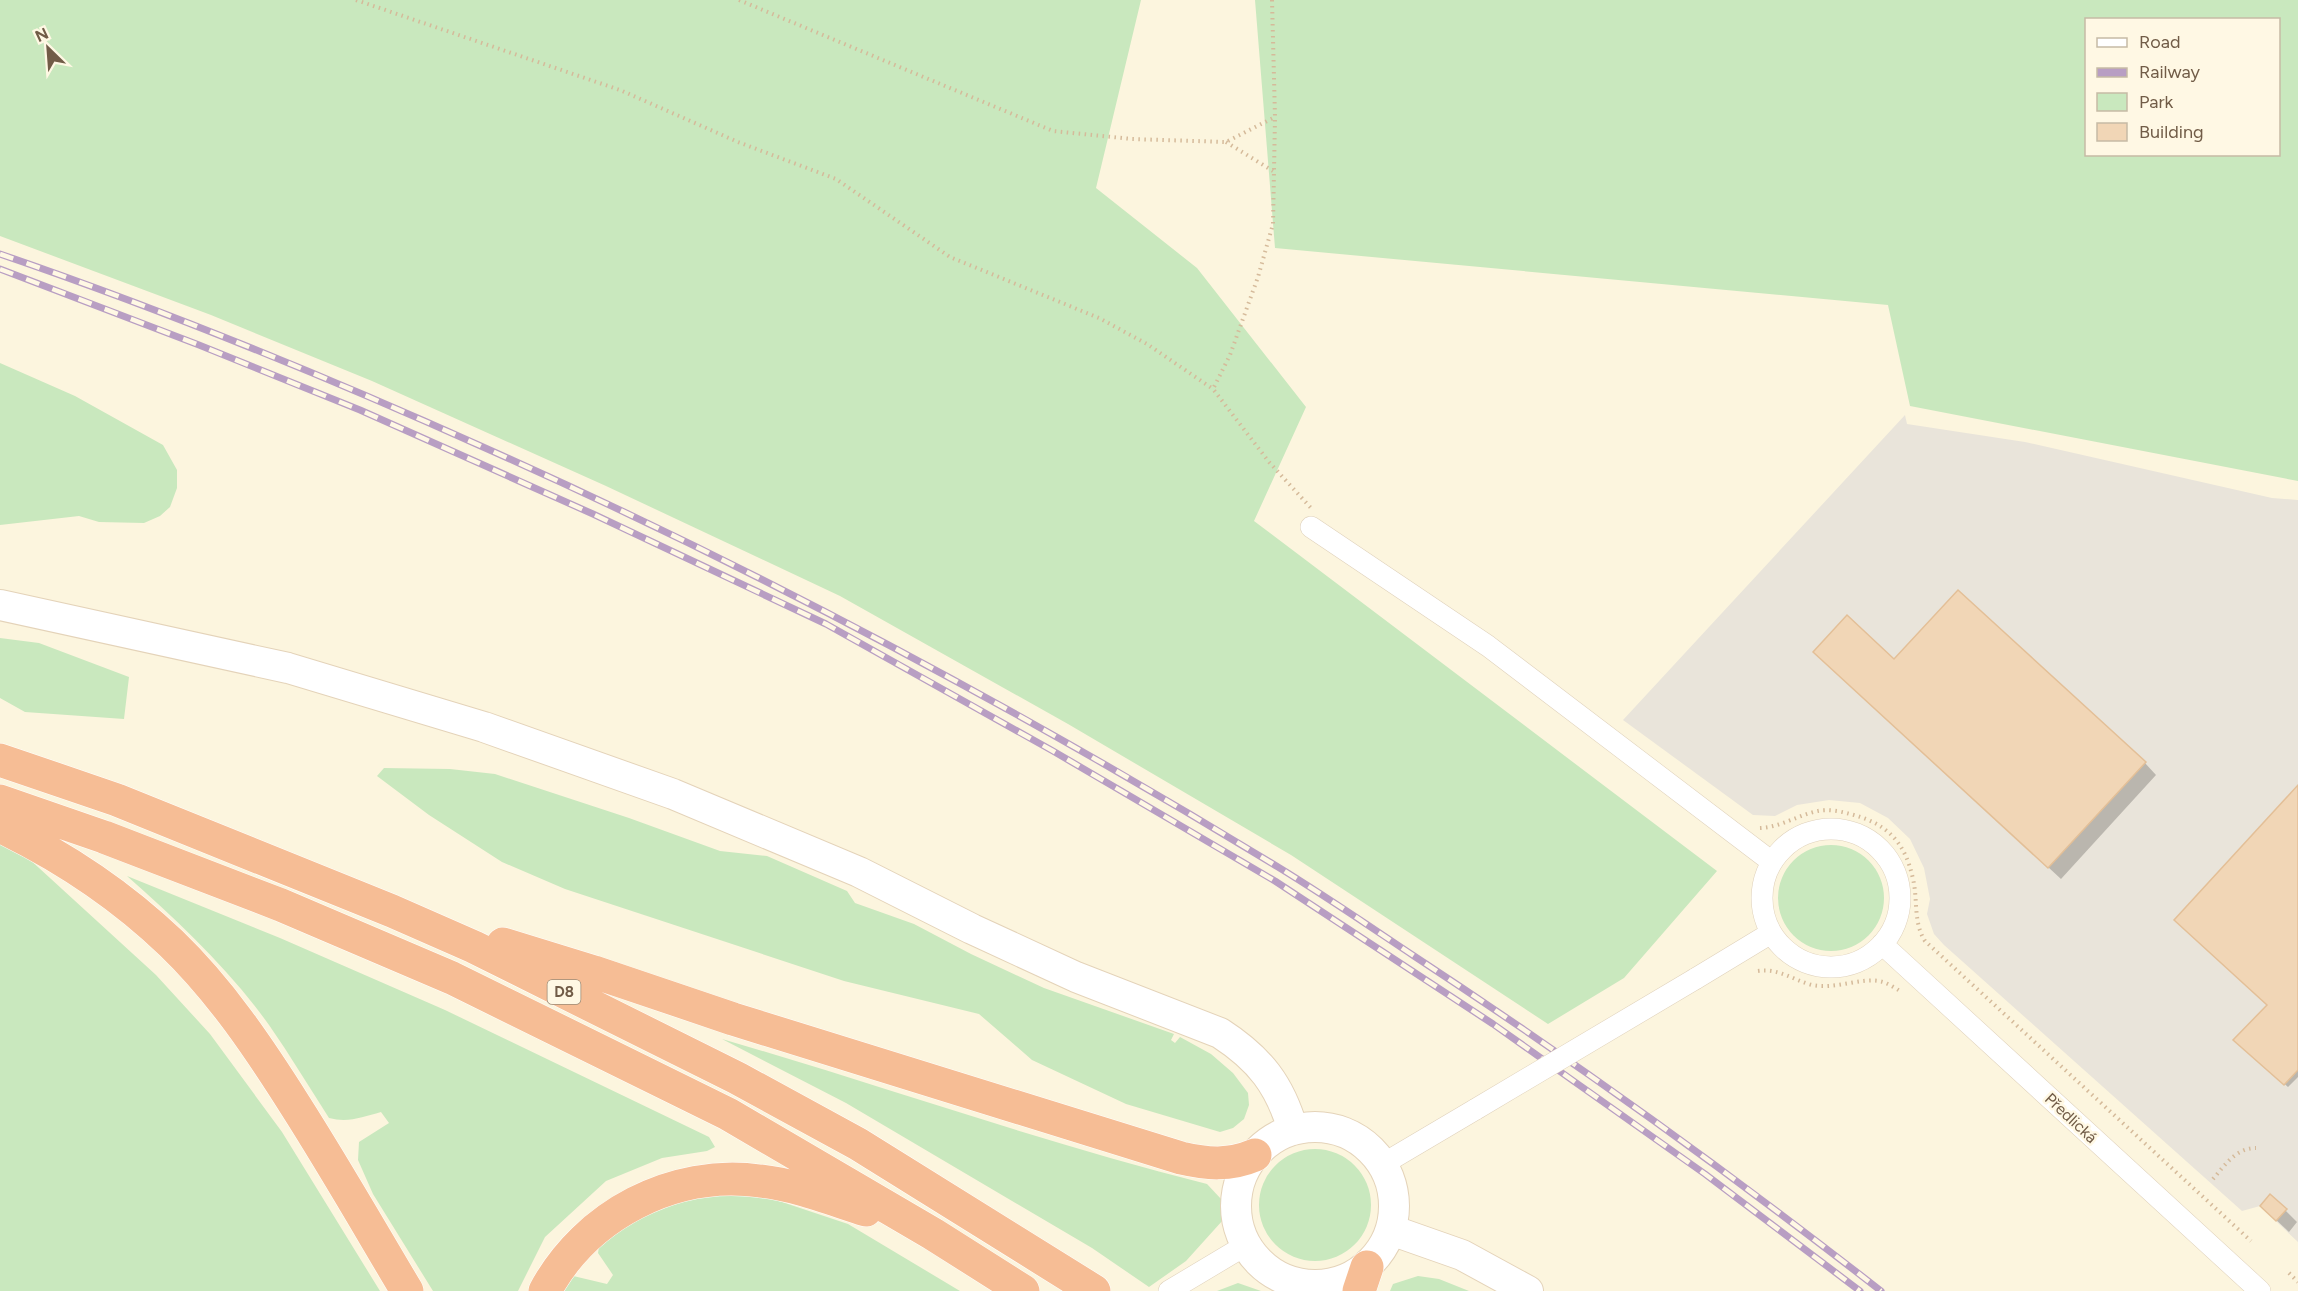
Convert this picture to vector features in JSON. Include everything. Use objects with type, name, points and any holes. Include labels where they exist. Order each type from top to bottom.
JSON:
[{"type":"highway","name":"D8","points":[[0,760],[117,800],[392,911],[474,947],[748,1084],[858,1144],[1094,1291]]},
{"type":"highway","name":"D8","points":[[0,801],[104,837],[281,904],[452,978],[728,1114],[933,1234],[1023,1291]]},
{"type":"highway","points":[[0,826],[84,873],[138,914],[172,944],[210,985],[244,1028],[277,1077],[407,1291]]},
{"type":"highway","points":[[392,911],[594,972],[733,1019],[1181,1158],[1202,1163],[1222,1164],[1234,1163],[1255,1155]]},
{"type":"highway","points":[[545,1291],[578,1244],[600,1225],[648,1197],[670,1188],[700,1181],[759,1180],[795,1187],[933,1234]]},
{"type":"street","points":[[1314,520],[1488,646],[1772,862]]},
{"type":"street","points":[[0,605],[288,668],[484,727],[673,794],[859,872],[972,929],[1076,977],[1220,1033],[1238,1045],[1271,1078],[1287,1111],[1293,1130]]},
{"type":"street","points":[[1837,830],[1852,832],[1866,839],[1888,860],[1895,873],[1900,903],[1891,932],[1882,944],[1859,962],[1845,966],[1824,967],[1803,962],[1780,945],[1771,933],[1763,910],[1763,885],[1772,862],[1794,840],[1808,833],[1837,830]]},
{"type":"street","points":[[1383,1164],[1771,933]]},
{"type":"street","name":"Předlická","points":[[1882,944],[2260,1291]]},
{"type":"street","points":[[1310,1127],[1344,1132],[1359,1140],[1383,1164],[1393,1190],[1395,1210],[1391,1230],[1385,1244],[1363,1279],[1325,1285],[1301,1284],[1279,1277],[1266,1269],[1246,1245],[1238,1222],[1236,1199],[1242,1176],[1255,1155],[1272,1140],[1293,1130],[1310,1127]]},
{"type":"street","points":[[1391,1230],[1462,1255],[1528,1291]]},
{"type":"street","points":[[1169,1291],[1246,1245]]},
{"type":"path","points":[[356,0],[620,90],[738,142],[836,179],[950,257],[1099,318],[1148,344],[1213,389],[1314,520]]},
{"type":"path","points":[[739,0],[1053,131],[1132,139],[1226,142],[1275,117]]},
{"type":"path","points":[[1213,389],[1230,355],[1258,277],[1273,224],[1275,117],[1272,0]]},
{"type":"path","points":[[1226,142],[1274,171]]},
{"type":"path","points":[[1755,828],[1781,825],[1819,810],[1842,812],[1866,818],[1883,827],[1898,842],[1906,856],[1916,890],[1918,931],[1925,941],[2251,1241]]},
{"type":"path","points":[[1758,971],[1768,969],[1780,971],[1810,984],[1822,986],[1839,986],[1868,981],[1882,982],[1901,992],[1909,989]]},
{"type":"path","points":[[2213,1179],[2237,1153],[2246,1148],[2256,1148]]},
{"type":"path","points":[[2289,1273],[2298,1282]]},
{"type":"shaded area","points":[[1905,415],[1907,424],[2025,442],[2272,498],[2298,500],[2298,1242],[2260,1206],[2242,1211],[1944,945],[1934,934],[1927,914],[1930,899],[1924,868],[1910,839],[1888,818],[1860,803],[1829,800],[1797,805],[1775,816],[1753,815],[1623,720]]},
{"type":"green space","points":[[0,0],[1141,0],[1096,188],[1197,268],[1306,407],[1254,521],[1717,871],[1624,978],[1548,1024],[1291,855],[1068,724],[840,596],[606,486],[372,381],[211,315],[0,236]]},
{"type":"green space","points":[[1255,0],[2298,0],[2298,481],[1910,406],[1888,305],[1275,248]]},
{"type":"green space","points":[[0,363],[75,396],[163,445],[177,470],[177,488],[170,507],[160,516],[144,523],[99,522],[79,516],[0,525]]},
{"type":"green space","points":[[0,638],[39,643],[129,677],[124,719],[25,712],[0,698]]},
{"type":"green space","points":[[384,768],[450,769],[495,774],[720,851],[767,856],[847,891],[855,903],[914,924],[1044,988],[1174,1034],[1171,1040],[1175,1043],[1180,1037],[1211,1054],[1233,1073],[1248,1093],[1249,1105],[1244,1119],[1233,1128],[1220,1132],[1126,1104],[1032,1060],[979,1014],[844,981],[565,889],[502,862],[429,815],[377,776]]},
{"type":"green space","points":[[0,841],[15,846],[156,975],[210,1034],[282,1132],[380,1291],[0,1291]]},
{"type":"green space","points":[[1831,845],[1851,849],[1868,861],[1880,878],[1884,898],[1880,918],[1868,935],[1851,947],[1831,951],[1811,947],[1794,935],[1782,918],[1778,898],[1782,878],[1794,861],[1811,849]]},
{"type":"green space","points":[[127,876],[280,938],[445,1010],[709,1137],[715,1147],[707,1151],[662,1158],[606,1181],[545,1237],[518,1291],[433,1291],[373,1194],[358,1160],[359,1142],[389,1123],[381,1112],[349,1120],[329,1118],[254,1004],[184,928]]},
{"type":"green space","points":[[722,1039],[1085,1151],[1207,1184],[1222,1200],[1223,1220],[1186,1261],[1149,1287],[1092,1248],[846,1103]]},
{"type":"green space","points":[[1315,1149],[1336,1154],[1354,1166],[1366,1184],[1371,1205],[1366,1226],[1354,1244],[1336,1256],[1315,1261],[1294,1256],[1276,1244],[1264,1226],[1259,1205],[1264,1184],[1276,1166],[1294,1154]]},
{"type":"green space","points":[[711,1196],[764,1196],[848,1224],[960,1291],[560,1291],[569,1275],[607,1284],[613,1275],[598,1253],[600,1241],[658,1203]]},
{"type":"green space","points":[[1418,1276],[1439,1279],[1469,1291],[1390,1291],[1393,1284]]},
{"type":"green space","points":[[1238,1283],[1261,1291],[1217,1291]]},
{"type":"building","points":[[1958,590],[2146,762],[2048,868],[1813,652],[1847,615],[1894,659]]},
{"type":"building","points":[[2298,785],[2298,1070],[2284,1085],[2233,1040],[2267,1005],[2174,920]]},
{"type":"building","points":[[2270,1194],[2287,1209],[2276,1221],[2260,1206]]},
{"type":"railway","points":[[0,254],[244,345],[483,447],[687,542],[887,644],[986,698],[1182,809],[1346,911],[1533,1036],[1651,1119],[1881,1291]]},
{"type":"railway","points":[[0,269],[199,345],[360,410],[593,514],[826,624],[1053,751],[1275,881],[1493,1024],[1705,1174],[1860,1291]]}]
